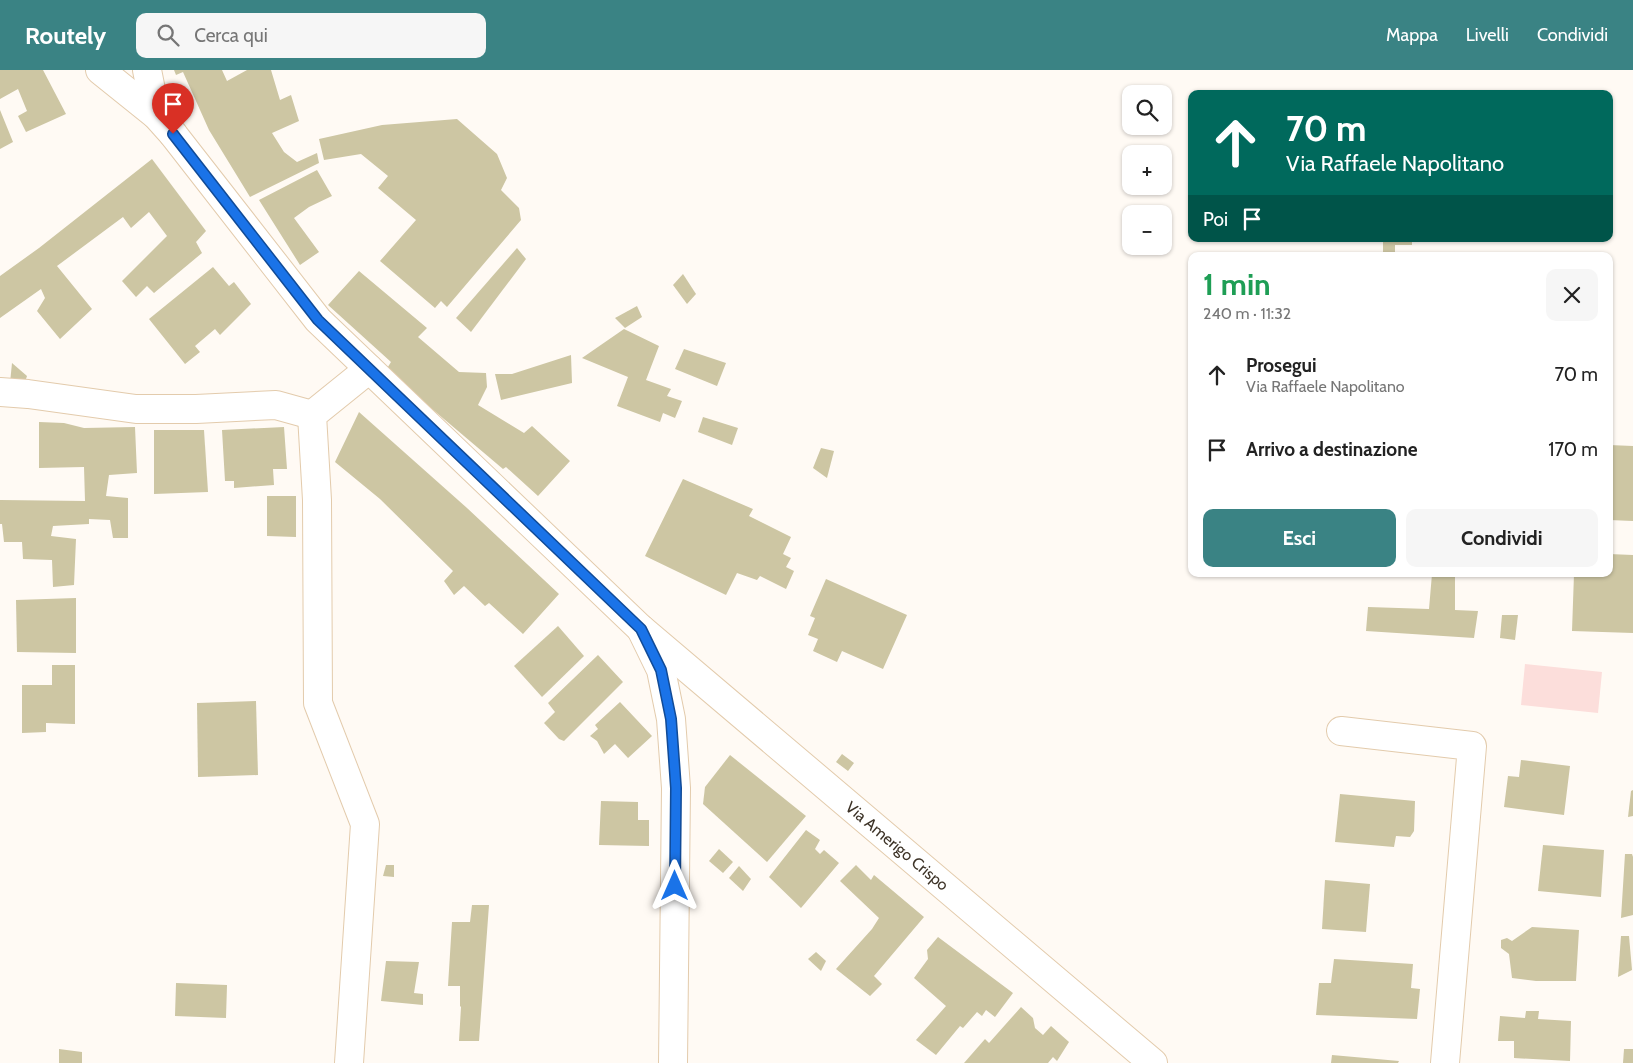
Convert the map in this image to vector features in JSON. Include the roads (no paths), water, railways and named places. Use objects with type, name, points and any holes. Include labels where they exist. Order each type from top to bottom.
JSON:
[{"type":"street","points":[[100,70],[164,125]]},
{"type":"street","points":[[147,70],[164,125]]},
{"type":"street","name":"Via Amerigo Crispo","points":[[164,125],[318,320],[641,629],[1153,1063]]},
{"type":"street","points":[[312,415],[369,369]]},
{"type":"street","points":[[0,392],[136,409],[196,409],[276,405],[312,415]]},
{"type":"street","points":[[312,415],[317,500],[318,703],[365,824],[349,1063]]},
{"type":"street","points":[[641,629],[661,670],[672,728],[676,788],[673,1063]]},
{"type":"street","points":[[1341,731],[1472,746],[1445,1063]]}]
